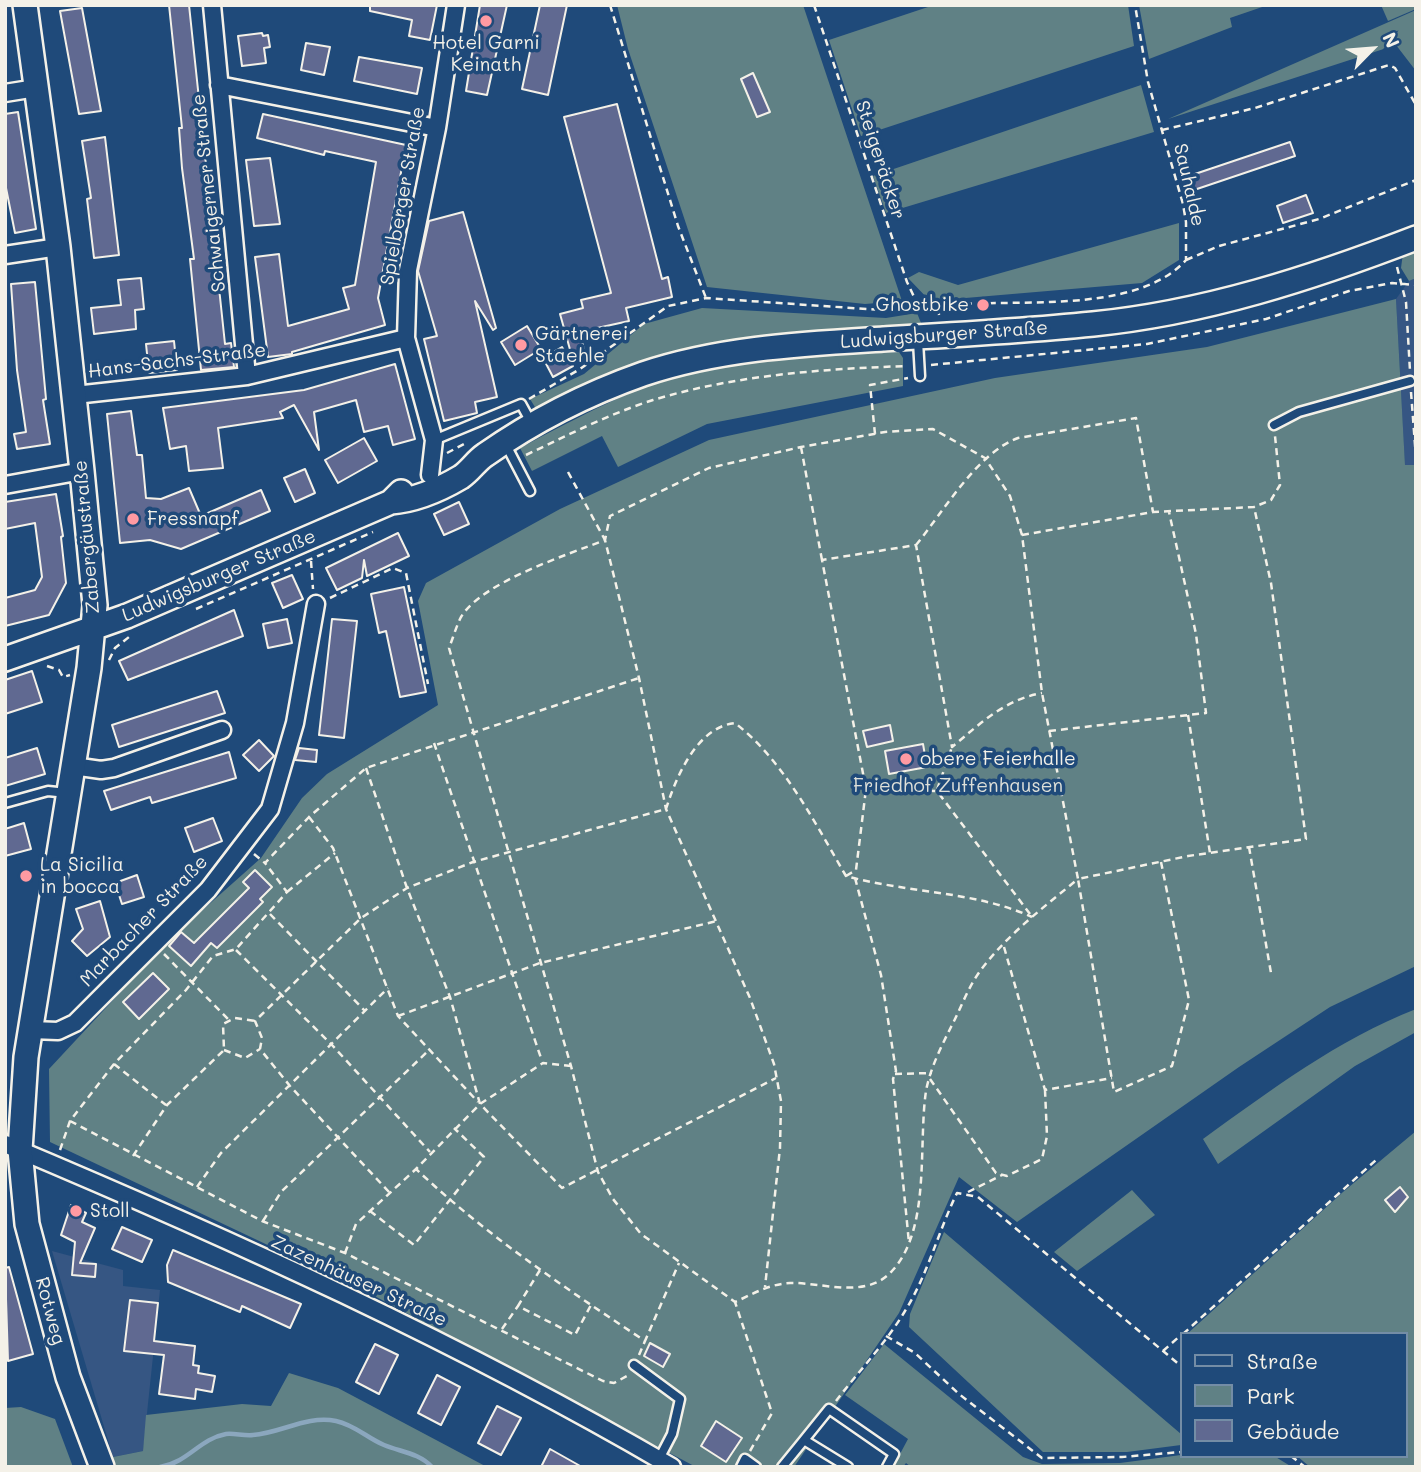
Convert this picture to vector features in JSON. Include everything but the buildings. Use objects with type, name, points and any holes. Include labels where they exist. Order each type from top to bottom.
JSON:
[{"type":"main road","name":"Zabergäustraße","points":[[13,1147],[13,1104],[31,1030],[94,629],[95,605],[58,247],[25,5]]},
{"type":"main road","name":"Ludwigsburger Straße","points":[[391,502],[432,457],[456,462],[510,452],[533,427],[583,400],[643,374],[699,359],[768,348],[1095,324],[1163,314],[1306,278],[1416,237]]},
{"type":"main road","name":"Ludwigsburger Straße","points":[[5,659],[94,629],[391,502],[413,501],[463,476],[483,456]]},
{"type":"main road","name":"Rotweg","points":[[13,1147],[33,1249],[68,1377],[101,1464]]},
{"type":"street","name":"Schwaigerner Straße","points":[[212,5],[247,376]]},
{"type":"street","name":"Spielberger Straße","points":[[432,457],[406,338],[408,270],[437,128],[456,5]]},
{"type":"street","points":[[219,85],[437,128]]},
{"type":"street","points":[[5,93],[36,88]]},
{"type":"street","points":[[5,255],[58,247]]},
{"type":"street","name":"Hans-Sachs-Straße","points":[[75,395],[247,376],[406,338]]},
{"type":"street","points":[[5,485],[82,471]]},
{"type":"street","name":"Marbacher Straße","points":[[31,1030],[51,1033],[71,1026],[208,890],[270,809],[285,765],[295,723],[316,604]]},
{"type":"street","points":[[73,766],[101,770],[114,768],[222,730]]},
{"type":"street","name":"Zazenhäuser Straße","points":[[13,1147],[130,1195],[436,1341],[665,1463]]},
{"type":"lane","points":[[918,337],[920,376]]},
{"type":"lane","points":[[1274,425],[1299,412],[1410,381]]},
{"type":"lane","points":[[432,457],[521,404],[533,427]]},
{"type":"lane","points":[[510,452],[530,491]]},
{"type":"lane","points":[[5,803],[48,790],[68,793]]},
{"type":"lane","points":[[634,1365],[681,1399],[665,1463]]},
{"type":"lane","points":[[782,1467],[830,1409],[894,1454],[887,1467]]},
{"type":"lane","points":[[804,1440],[848,1467]]},
{"type":"lane","points":[[743,1463],[756,1467]]},
{"type":"path","points":[[610,5],[678,226],[706,298]]},
{"type":"path","name":"Steigeräcker","points":[[814,5],[898,259],[916,301]]},
{"type":"path","name":"Sauhalde","points":[[1135,5],[1140,48],[1186,222],[1186,260]]},
{"type":"path","points":[[1162,131],[1255,108],[1389,65],[1395,68],[1416,105]]},
{"type":"path","points":[[957,304],[1029,304],[1130,291],[1167,278],[1186,260],[1219,246],[1319,219],[1416,180]]},
{"type":"path","points":[[1403,284],[1416,285]]},
{"type":"path","points":[[521,404],[579,369],[668,306],[706,298],[881,310],[916,301],[938,306]]},
{"type":"path","points":[[510,452],[652,400],[708,386],[816,370],[963,361]]},
{"type":"path","points":[[875,434],[870,384],[920,376]]},
{"type":"path","points":[[822,560],[916,545],[985,458],[1002,444],[1018,438],[1136,418],[1153,512]]},
{"type":"path","points":[[1022,535],[1153,512],[1254,507],[1271,500],[1280,485],[1274,425]]},
{"type":"path","points":[[605,540],[610,516],[641,500],[709,468],[801,447],[875,434],[933,429],[985,458],[1010,496],[1022,535],[1042,692],[1078,879],[1114,1092],[1172,1066],[1189,1000],[1161,862]]},
{"type":"path","points":[[801,447],[866,789],[856,870],[846,876]]},
{"type":"path","points":[[1415,458],[1416,465]]},
{"type":"path","points":[[568,472],[605,540],[639,678],[666,809],[750,998],[776,1078],[781,1101],[780,1148],[765,1287]]},
{"type":"path","points":[[735,1302],[765,1287],[790,1283],[847,1289],[872,1283],[891,1273],[909,1245],[916,1216],[930,1078],[939,1051],[978,974],[1032,917],[1078,879],[1210,853],[1306,839],[1273,596],[1254,507]]},
{"type":"path","points":[[1049,731],[1206,713],[1196,634],[1170,512]]},
{"type":"path","points":[[191,611],[377,531]]},
{"type":"path","points":[[605,540],[516,575],[462,615],[449,648],[471,731],[571,1066],[598,1172],[613,1199],[641,1234],[735,1302],[772,1413],[743,1463]]},
{"type":"path","points":[[916,545],[952,747],[937,791]]},
{"type":"path","points":[[311,561],[316,604],[393,568],[406,573],[428,684]]},
{"type":"path","points":[[287,892],[265,863],[309,817],[366,768],[434,743],[639,678]]},
{"type":"path","points":[[952,747],[999,708],[1020,697],[1042,692]]},
{"type":"path","points":[[1188,715],[1210,853]]},
{"type":"path","points":[[666,809],[677,775],[702,743],[721,724],[736,723],[752,736],[806,807],[846,876],[891,888],[1005,905],[1032,917]]},
{"type":"path","points":[[434,743],[472,862],[543,1063]]},
{"type":"path","points":[[366,768],[407,888],[450,997],[480,1104]]},
{"type":"path","points":[[866,789],[937,791]]},
{"type":"path","points":[[937,791],[1032,917]]},
{"type":"path","points":[[255,1021],[361,918],[407,888],[472,862],[666,809]]},
{"type":"path","points":[[309,817],[335,853],[398,1016],[428,1052],[562,1188],[598,1172],[776,1078]]},
{"type":"path","points":[[1249,847],[1271,973]]},
{"type":"path","points":[[54,1165],[70,1121],[114,1064],[214,956],[236,949],[287,892],[335,853]]},
{"type":"path","points":[[855,878],[858,899],[881,975],[895,1074],[909,1245]]},
{"type":"path","points":[[270,914],[318,960],[365,1011]]},
{"type":"path","points":[[398,1016],[514,975],[540,963],[717,921]]},
{"type":"path","points":[[155,945],[228,1019]]},
{"type":"path","points":[[930,1078],[996,1173],[1007,1176],[1042,1159],[1047,1136],[1045,1090],[1004,947]]},
{"type":"path","points":[[236,949],[382,1097],[430,1152]]},
{"type":"path","points":[[197,1187],[220,1153],[388,988]]},
{"type":"path","points":[[133,1156],[167,1105],[224,1050],[223,1024],[228,1019],[246,1017],[255,1021],[262,1038],[260,1049],[245,1058],[224,1050]]},
{"type":"path","points":[[260,1049],[290,1086],[389,1192]]},
{"type":"path","points":[[262,1222],[281,1192],[428,1052]]},
{"type":"path","points":[[345,1254],[356,1224],[416,1169],[480,1104],[543,1063],[571,1066]]},
{"type":"path","points":[[114,1064],[167,1105]]},
{"type":"path","points":[[895,1074],[932,1073]]},
{"type":"path","points":[[1045,1090],[1112,1078]]},
{"type":"path","points":[[70,1121],[262,1222],[345,1254],[603,1381],[614,1383],[627,1376],[679,1263]]},
{"type":"path","points":[[370,1210],[414,1245],[484,1157],[454,1128]]},
{"type":"path","points":[[1184,1332],[1376,1160]]},
{"type":"path","points":[[416,1169],[448,1199],[540,1270],[645,1341]]},
{"type":"path","points":[[966,1193],[1002,1175]]},
{"type":"path","points":[[830,1409],[905,1313],[922,1280],[943,1222],[957,1193],[978,1197],[1180,1365]]},
{"type":"path","points":[[501,1330],[540,1270]]},
{"type":"path","points":[[518,1306],[575,1335],[592,1305]]},
{"type":"path","points":[[886,1336],[915,1353],[959,1394],[1042,1458],[1122,1457],[1180,1452]]},
{"type":"path","points":[[1164,1351],[1180,1336]]},
{"type":"shaded area","points":[[1416,278],[1416,465],[1405,466],[1396,299],[1409,281]]},
{"type":"shaded area","points":[[52,1251],[123,1270],[123,1286],[160,1290],[143,1451],[113,1457]]},
{"type":"green space","points":[[617,5],[803,5],[902,301],[865,304],[707,287],[628,49]]},
{"type":"green space","points":[[934,5],[1128,5],[1134,46],[861,136],[829,40]]},
{"type":"green space","points":[[1139,5],[1268,5],[1230,18],[1232,27],[1149,59]]},
{"type":"green space","points":[[1381,5],[1416,5],[1416,9],[1388,21]]},
{"type":"green space","points":[[1416,10],[1416,71],[1396,45],[1168,119]]},
{"type":"green space","points":[[1141,85],[1154,132],[886,213],[873,176]]},
{"type":"green space","points":[[1179,223],[1179,260],[1142,283],[930,301],[908,278],[919,272],[958,285]]},
{"type":"green space","points":[[1416,248],[1416,278],[1409,281],[1401,268],[1403,253]]},
{"type":"green space","name":"Friedhof Zuffenhausen","points":[[1396,299],[1405,465],[1416,465],[1416,966],[1330,1007],[1017,1222],[959,1177],[899,1313],[794,1467],[696,1467],[367,1292],[50,1142],[49,1069],[169,940],[261,858],[302,798],[327,774],[438,705],[418,601],[426,583],[560,509],[709,440],[995,378],[1207,347]]},
{"type":"green space","points":[[702,308],[886,318],[917,313],[921,323],[720,344],[538,412],[530,399],[584,374],[644,324]]},
{"type":"green space","points":[[899,352],[903,358],[903,386],[707,424],[618,467],[602,436],[532,471],[520,448],[631,393],[702,368],[750,358]]},
{"type":"green space","points":[[1416,1009],[1416,1032],[1355,1066],[1218,1164],[1203,1139],[1332,1051],[1387,1021]]},
{"type":"green space","points":[[1416,1131],[1416,1467],[1310,1467],[1299,1458],[1407,1458],[1407,1332],[1189,1332],[1343,1192]]},
{"type":"green space","points":[[1132,1190],[1155,1215],[1077,1271],[1054,1252]]},
{"type":"green space","points":[[944,1232],[1180,1433],[1180,1445],[1127,1452],[1043,1452],[909,1327],[910,1314]]},
{"type":"green space","points":[[884,1344],[1023,1457],[1042,1464],[1120,1463],[1180,1455],[1180,1458],[1277,1458],[1292,1467],[911,1467],[906,1463],[903,1467],[893,1467],[908,1439],[845,1395]]},
{"type":"green space","points":[[289,1373],[338,1388],[487,1467],[116,1467],[113,1457],[143,1451],[146,1415],[242,1404],[271,1406]]},
{"type":"green space","points":[[21,1407],[55,1419],[73,1467],[5,1467],[5,1408]]},
{"type":"waterway","points":[[160,1467],[179,1460],[217,1437],[229,1434],[263,1434],[315,1420],[349,1425],[384,1445],[410,1453],[432,1467]]},
{"type":"place","name":"Hotel Garni Keinath","points":[[486,21]]},
{"type":"place","name":"Ghostbike","points":[[983,305]]},
{"type":"place","name":"Gärtnerei Staehle","points":[[521,345]]},
{"type":"place","name":"Fressnapf","points":[[133,519]]},
{"type":"place","name":"obere Feierhalle","points":[[906,759]]},
{"type":"place","name":"La Sicilia in bocca","points":[[26,876]]},
{"type":"place","name":"Stoll","points":[[76,1211]]}]
